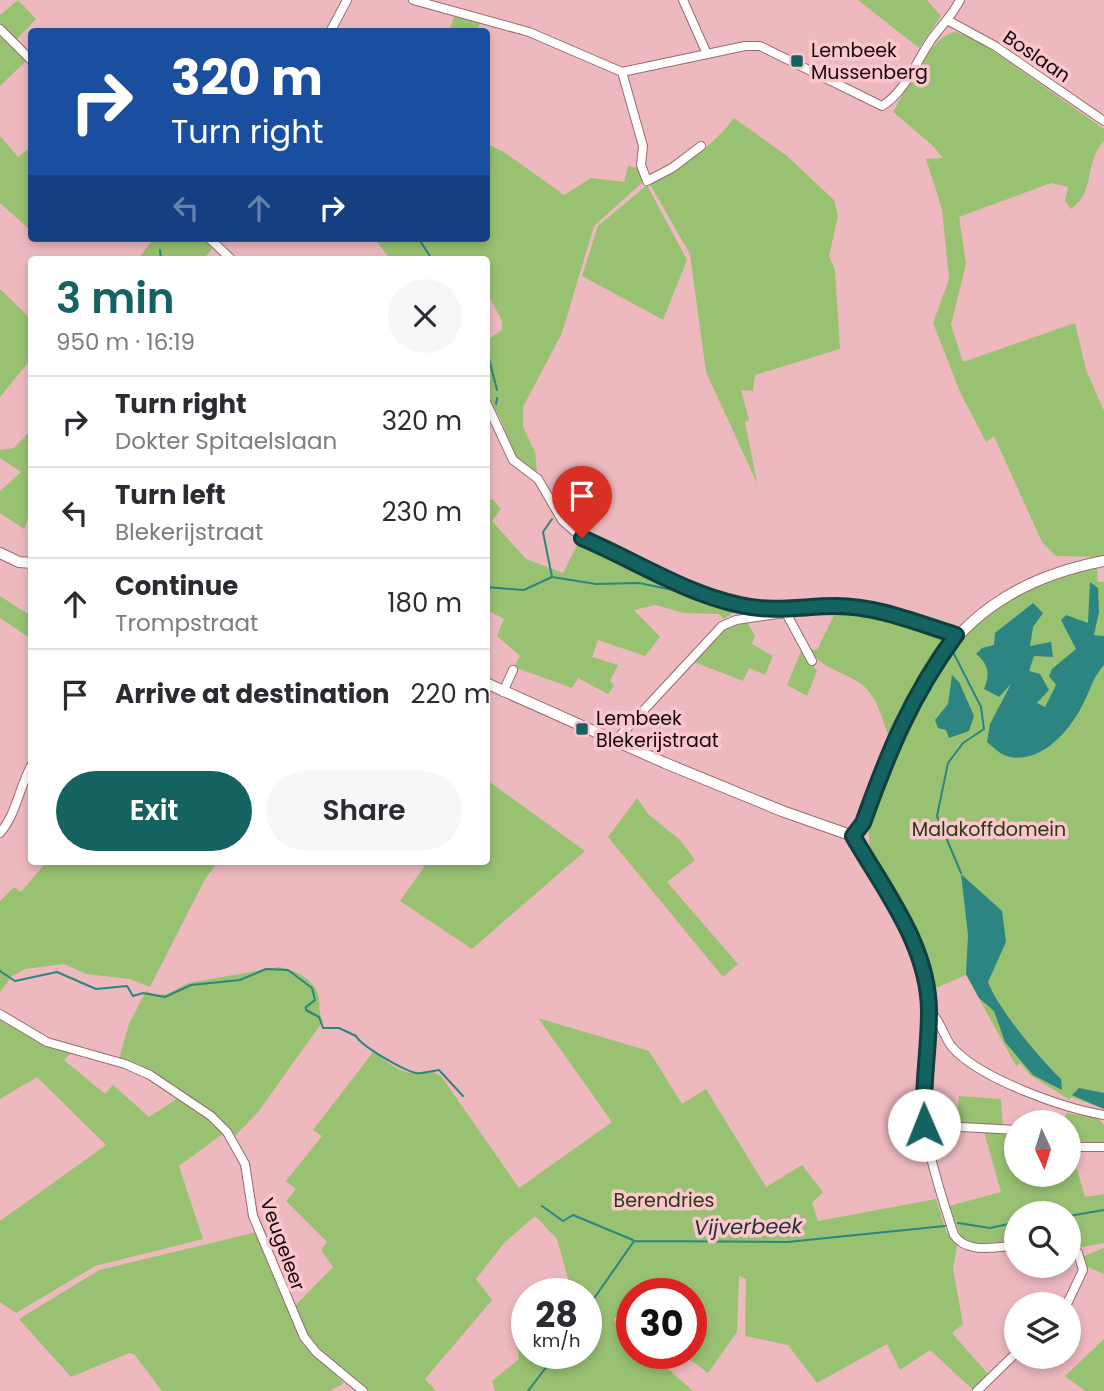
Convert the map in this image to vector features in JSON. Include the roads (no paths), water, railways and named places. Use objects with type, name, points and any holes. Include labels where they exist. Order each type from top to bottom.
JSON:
[{"type":"street","points":[[332,28],[347,0]]},
{"type":"street","points":[[414,0],[529,32],[622,72],[761,46],[882,106],[894,99],[933,37],[949,21],[960,0]]},
{"type":"street","points":[[683,0],[707,54]]},
{"type":"street","name":"Boslaan","points":[[949,21],[995,46],[1104,121]]},
{"type":"street","points":[[0,29],[28,57]]},
{"type":"street","points":[[622,72],[643,146],[641,166],[647,181],[671,169],[701,146]]},
{"type":"street","points":[[213,242],[228,256]]},
{"type":"street","points":[[490,411],[513,460],[538,479],[562,520],[582,538],[625,556],[667,580],[738,605],[785,611]]},
{"type":"street","points":[[0,553],[19,562],[28,563]]},
{"type":"street","points":[[848,835],[863,823],[902,720],[917,692],[956,635],[1010,592],[1049,575],[1104,561]]},
{"type":"street","points":[[736,620],[740,613],[738,605]]},
{"type":"street","points":[[615,741],[722,626],[736,620],[835,606],[869,608],[956,635]]},
{"type":"street","points":[[785,611],[812,661]]},
{"type":"street","points":[[503,692],[513,670]]},
{"type":"street","points":[[490,685],[615,741],[848,835],[895,902],[918,958],[929,1010],[929,1051],[923,1083],[924,1125],[937,1181],[956,1239],[972,1248],[1004,1247]]},
{"type":"street","points":[[0,833],[16,807],[28,772]]},
{"type":"street","points":[[929,1010],[951,1046],[981,1067],[1047,1101],[1103,1117]]},
{"type":"street","name":"Veugeleer","points":[[0,1014],[47,1042],[125,1064],[150,1075],[201,1109],[228,1132],[245,1164],[253,1216],[304,1337],[316,1352],[363,1391]]},
{"type":"street","points":[[924,1125],[1004,1129]]},
{"type":"street","points":[[1082,1147],[1104,1147]]},
{"type":"street","points":[[977,1391],[1004,1365]]},
{"type":"water","points":[[1090,582],[1098,588],[1099,612],[1094,635],[1104,636],[1104,665],[1071,724],[1052,744],[1029,756],[1017,758],[1002,754],[987,742],[990,724],[1011,684],[999,697],[984,689],[987,670],[976,654],[982,648],[994,645],[995,633],[1033,603],[1043,613],[1033,627],[1030,646],[1051,642],[1053,657],[1034,656],[1029,671],[1040,674],[1049,690],[1037,703],[1045,707],[1056,685],[1049,676],[1052,669],[1076,649],[1061,620],[1066,615],[1088,623]]},
{"type":"water","points":[[952,675],[959,682],[974,716],[969,731],[949,738],[946,730],[938,728],[935,720],[948,704]]},
{"type":"water","points":[[961,874],[1002,911],[1006,942],[988,982],[1031,1047],[1061,1079],[1062,1090],[1033,1075],[1005,1042],[994,1011],[979,998],[966,974],[968,935]]},
{"type":"water","points":[[1079,1088],[1104,1093],[1104,1109],[1072,1095]]},
{"type":"waterway","points":[[421,242],[430,256]]},
{"type":"waterway","points":[[160,250],[161,256]]},
{"type":"waterway","points":[[490,363],[497,390]]},
{"type":"waterway","points":[[496,404],[497,398]]},
{"type":"waterway","points":[[552,519],[543,532],[552,577]]},
{"type":"waterway","points":[[490,587],[524,590],[552,577],[596,584],[639,583],[673,590],[727,609]]},
{"type":"waterway","points":[[954,654],[981,707],[984,729],[963,743],[948,763],[937,816],[961,873]]},
{"type":"waterway","points":[[0,971],[15,981],[57,972],[96,989],[127,986],[133,996],[143,993],[165,997],[191,985],[240,980],[266,969],[288,970],[312,988],[315,1000],[306,1010],[319,1017],[323,1028],[339,1028],[356,1036],[374,1051],[410,1071],[419,1073],[439,1070],[463,1096]]},
{"type":"waterway","points":[[542,1206],[563,1221],[573,1215],[633,1240]]},
{"type":"waterway","name":"Vijverbeek","points":[[1081,1214],[1104,1210]]},
{"type":"waterway","name":"Vijverbeek","points":[[958,1223],[990,1228],[1004,1225]]},
{"type":"waterway","name":"Vijverbeek","points":[[602,1287],[634,1241],[787,1242],[945,1226]]},
{"type":"waterway","name":"Vijverbeek","points":[[528,1391],[545,1369]]},
{"type":"place","name":"Lembeek Mussenberg","points":[[797,61]]},
{"type":"place","name":"Lembeek Blekerijstraat","points":[[582,729]]},
{"type":"park label","name":"Malakoffdomein","points":[[989,829]]},
{"type":"park label","name":"Berendries","points":[[664,1200]]}]
